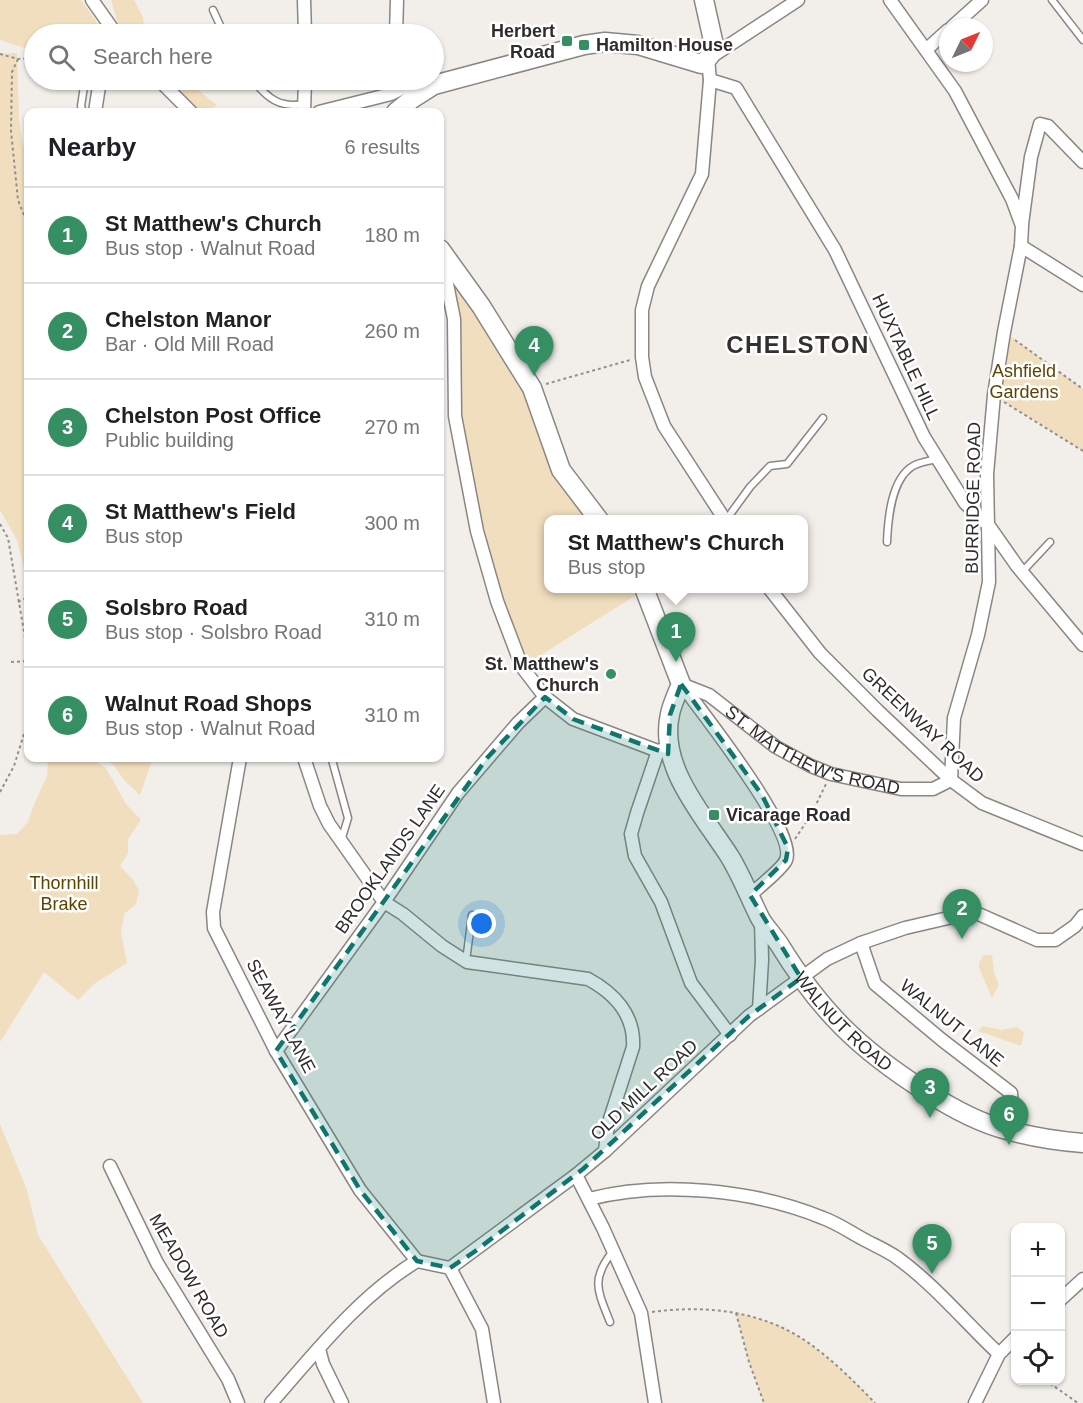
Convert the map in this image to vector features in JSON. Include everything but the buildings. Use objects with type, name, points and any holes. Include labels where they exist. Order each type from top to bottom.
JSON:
[{"type":"street","points":[[92,0],[108,24]]},
{"type":"street","points":[[304,0],[305,24]]},
{"type":"street","points":[[396,24],[397,0]]},
{"type":"street","points":[[704,0],[714,45],[708,59],[710,80],[702,174],[648,286],[642,310],[642,357],[645,377],[664,426],[722,515]]},
{"type":"street","points":[[444,82],[552,52],[594,44],[638,45],[701,64],[798,0]]},
{"type":"street","name":"BURRIDGE ROAD","points":[[890,0],[955,91],[1012,199],[1022,226],[1021,246],[994,395],[987,474],[989,582],[978,635],[954,718],[951,780]]},
{"type":"street","points":[[962,18],[982,0]]},
{"type":"street","points":[[927,50],[939,39]]},
{"type":"street","name":"HUXTABLE HILL","points":[[710,80],[736,88],[835,250],[924,437],[965,503],[989,526],[1022,572],[1083,645]]},
{"type":"street","points":[[96,108],[99,90]]},
{"type":"street","points":[[169,90],[187,108]]},
{"type":"street","points":[[304,108],[305,90]]},
{"type":"street","points":[[335,108],[403,90]]},
{"type":"street","points":[[398,108],[406,90]]},
{"type":"street","points":[[1022,226],[1031,157],[1040,124],[1048,126],[1083,162]]},
{"type":"street","points":[[1021,246],[1083,285]]},
{"type":"street","points":[[444,256],[480,306],[532,388],[561,470],[595,515]]},
{"type":"street","points":[[444,270],[454,319],[455,416],[477,531],[497,602],[522,668],[545,697],[573,719],[663,749],[631,834],[634,856],[661,902],[691,983],[730,1035]]},
{"type":"street","points":[[646,593],[681,684],[762,795],[788,848],[786,860],[750,895]]},
{"type":"street","name":"GREENWAY ROAD","points":[[773,593],[820,653],[951,780],[982,803],[1083,844]]},
{"type":"street","name":"ST. MATTHEW'S ROAD","points":[[681,684],[709,695],[776,747],[831,774],[901,789],[933,789],[951,780]]},
{"type":"street","name":"WALNUT ROAD","points":[[681,684],[670,715],[663,749],[694,806],[730,858],[761,919],[801,978],[835,1021],[862,1047],[892,1070],[949,1106],[1006,1130],[1041,1139],[1083,1143]]},
{"type":"street","name":"BROOKLANDS LANE","points":[[276,1051],[384,902],[458,793],[518,723],[545,697]]},
{"type":"street","name":"SEAWAY LANE","points":[[239,762],[213,912],[214,928],[276,1051],[360,1191],[417,1261]]},
{"type":"street","points":[[305,762],[320,806],[341,841],[384,902],[403,914],[442,946],[466,961],[588,979],[617,999],[634,1035],[633,1047],[608,1125],[605,1151]]},
{"type":"street","name":"OLD MILL ROAD","points":[[450,1268],[576,1175],[759,1009],[827,959],[905,928],[974,912],[1037,940],[1055,940],[1075,926],[1083,916]]},
{"type":"street","name":"WALNUT ROAD","points":[[759,1009],[762,960],[761,919]]},
{"type":"street","name":"WALNUT LANE","points":[[861,944],[875,984],[1011,1093],[1006,1130]]},
{"type":"street","name":"MEADOW ROAD","points":[[110,1166],[157,1263],[223,1370],[238,1403]]},
{"type":"street","points":[[576,1175],[614,1251],[641,1313],[655,1403]]},
{"type":"street","points":[[589,1199],[612,1193],[641,1191],[718,1191],[809,1212],[895,1256],[999,1354]]},
{"type":"street","points":[[271,1403],[349,1317],[398,1272],[417,1261],[450,1268],[482,1329],[494,1403]]},
{"type":"street","points":[[1065,1296],[1083,1280]]},
{"type":"street","points":[[975,1403],[999,1354],[1011,1342]]},
{"type":"street","points":[[319,1349],[326,1371],[342,1403]]},
{"type":"lane","points":[[1052,0],[1083,40]]},
{"type":"lane","points":[[213,10],[219,24]]},
{"type":"lane","points":[[82,108],[84,90]]},
{"type":"lane","points":[[263,90],[283,105],[304,108]]},
{"type":"lane","points":[[728,515],[770,466],[787,464],[824,418]]},
{"type":"lane","points":[[887,542],[888,525],[899,483],[905,473],[914,466],[937,459]]},
{"type":"lane","points":[[1022,572],[1050,542]]},
{"type":"lane","points":[[333,762],[348,818],[341,841]]},
{"type":"lane","points":[[466,961],[472,915]]},
{"type":"lane","points":[[610,1322],[597,1288],[597,1279],[605,1261],[614,1251]]},
{"type":"path","points":[[0,54],[24,59]]},
{"type":"path","points":[[18,59],[12,72],[10,131],[18,200],[24,216]]},
{"type":"path","points":[[1025,348],[1083,389]]},
{"type":"path","points":[[532,388],[642,357]]},
{"type":"path","points":[[1016,409],[1083,451]]},
{"type":"path","points":[[0,524],[8,538],[24,633]]},
{"type":"path","points":[[18,602],[24,599]]},
{"type":"path","points":[[11,662],[24,661]]},
{"type":"path","points":[[0,792],[14,766],[24,734]]},
{"type":"path","points":[[788,848],[811,815],[831,774]]},
{"type":"path","points":[[666,1310],[693,1308],[736,1313],[783,1328],[843,1372],[875,1403]]},
{"type":"path","points":[[736,1313],[749,1362],[764,1403]]},
{"type":"path","points":[[1052,1385],[1078,1403]]},
{"type":"highlighted area","points":[[681,684],[762,795],[788,848],[786,860],[750,895],[801,978],[749,1016],[583,1169],[474,1252],[450,1268],[417,1261],[360,1190],[276,1051],[487,758],[545,697],[573,719],[668,754],[670,715]]},
{"type":"green space","points":[[0,0],[81,0],[98,24],[24,24],[24,48],[0,40]]},
{"type":"green space","points":[[111,0],[134,0],[143,17],[144,24],[118,24]]},
{"type":"green space","points":[[0,53],[17,53],[19,119],[24,149],[24,569],[17,540],[0,510]]},
{"type":"green space","points":[[179,90],[198,90],[217,105],[213,108],[196,108]]},
{"type":"green space","points":[[444,255],[532,388],[561,470],[596,515],[544,515],[544,593],[639,593],[522,667],[497,601],[455,416],[454,319]]},
{"type":"green space","name":"Ashfield Gardens","points":[[1004,332],[1083,389],[1083,451],[994,395]]},
{"type":"green space","name":"Thornhill Brake","points":[[48,762],[96,762],[106,768],[126,804],[141,820],[128,839],[128,853],[120,866],[139,890],[136,904],[124,914],[121,933],[127,963],[94,984],[78,1000],[44,972],[0,1042],[0,835],[17,834],[28,822],[47,776]]},
{"type":"green space","points":[[108,762],[152,762],[140,795],[125,781],[112,763]]},
{"type":"green space","points":[[983,955],[992,955],[994,972],[999,985],[992,998],[979,968]]},
{"type":"green space","points":[[982,1026],[1002,1030],[1017,1027],[1024,1033],[1021,1046],[978,1031]]},
{"type":"green space","points":[[0,1124],[27,1190],[38,1235],[143,1403],[0,1403]]},
{"type":"green space","points":[[736,1313],[773,1324],[798,1336],[833,1363],[875,1403],[764,1403],[749,1362]]},
{"type":"place","name":"Herbert Road","points":[[567,41]]},
{"type":"place","name":"Hamilton House","points":[[584,45]]},
{"type":"place","name":"St Matthew's Field","points":[[534,376]]},
{"type":"place","name":"St Matthew's Church","points":[[676,662]]},
{"type":"place","name":"St. Matthew's Church","points":[[611,674]]},
{"type":"place","name":"Vicarage Road","points":[[714,815]]},
{"type":"place","name":"Chelston Manor","points":[[962,939]]},
{"type":"place","name":"Chelston Post Office","points":[[930,1118]]},
{"type":"place","name":"Walnut Road Shops","points":[[1009,1145]]},
{"type":"place","name":"Solsbro Road","points":[[932,1274]]},
{"type":"district","name":"CHELSTON","points":[[798,344]]}]
